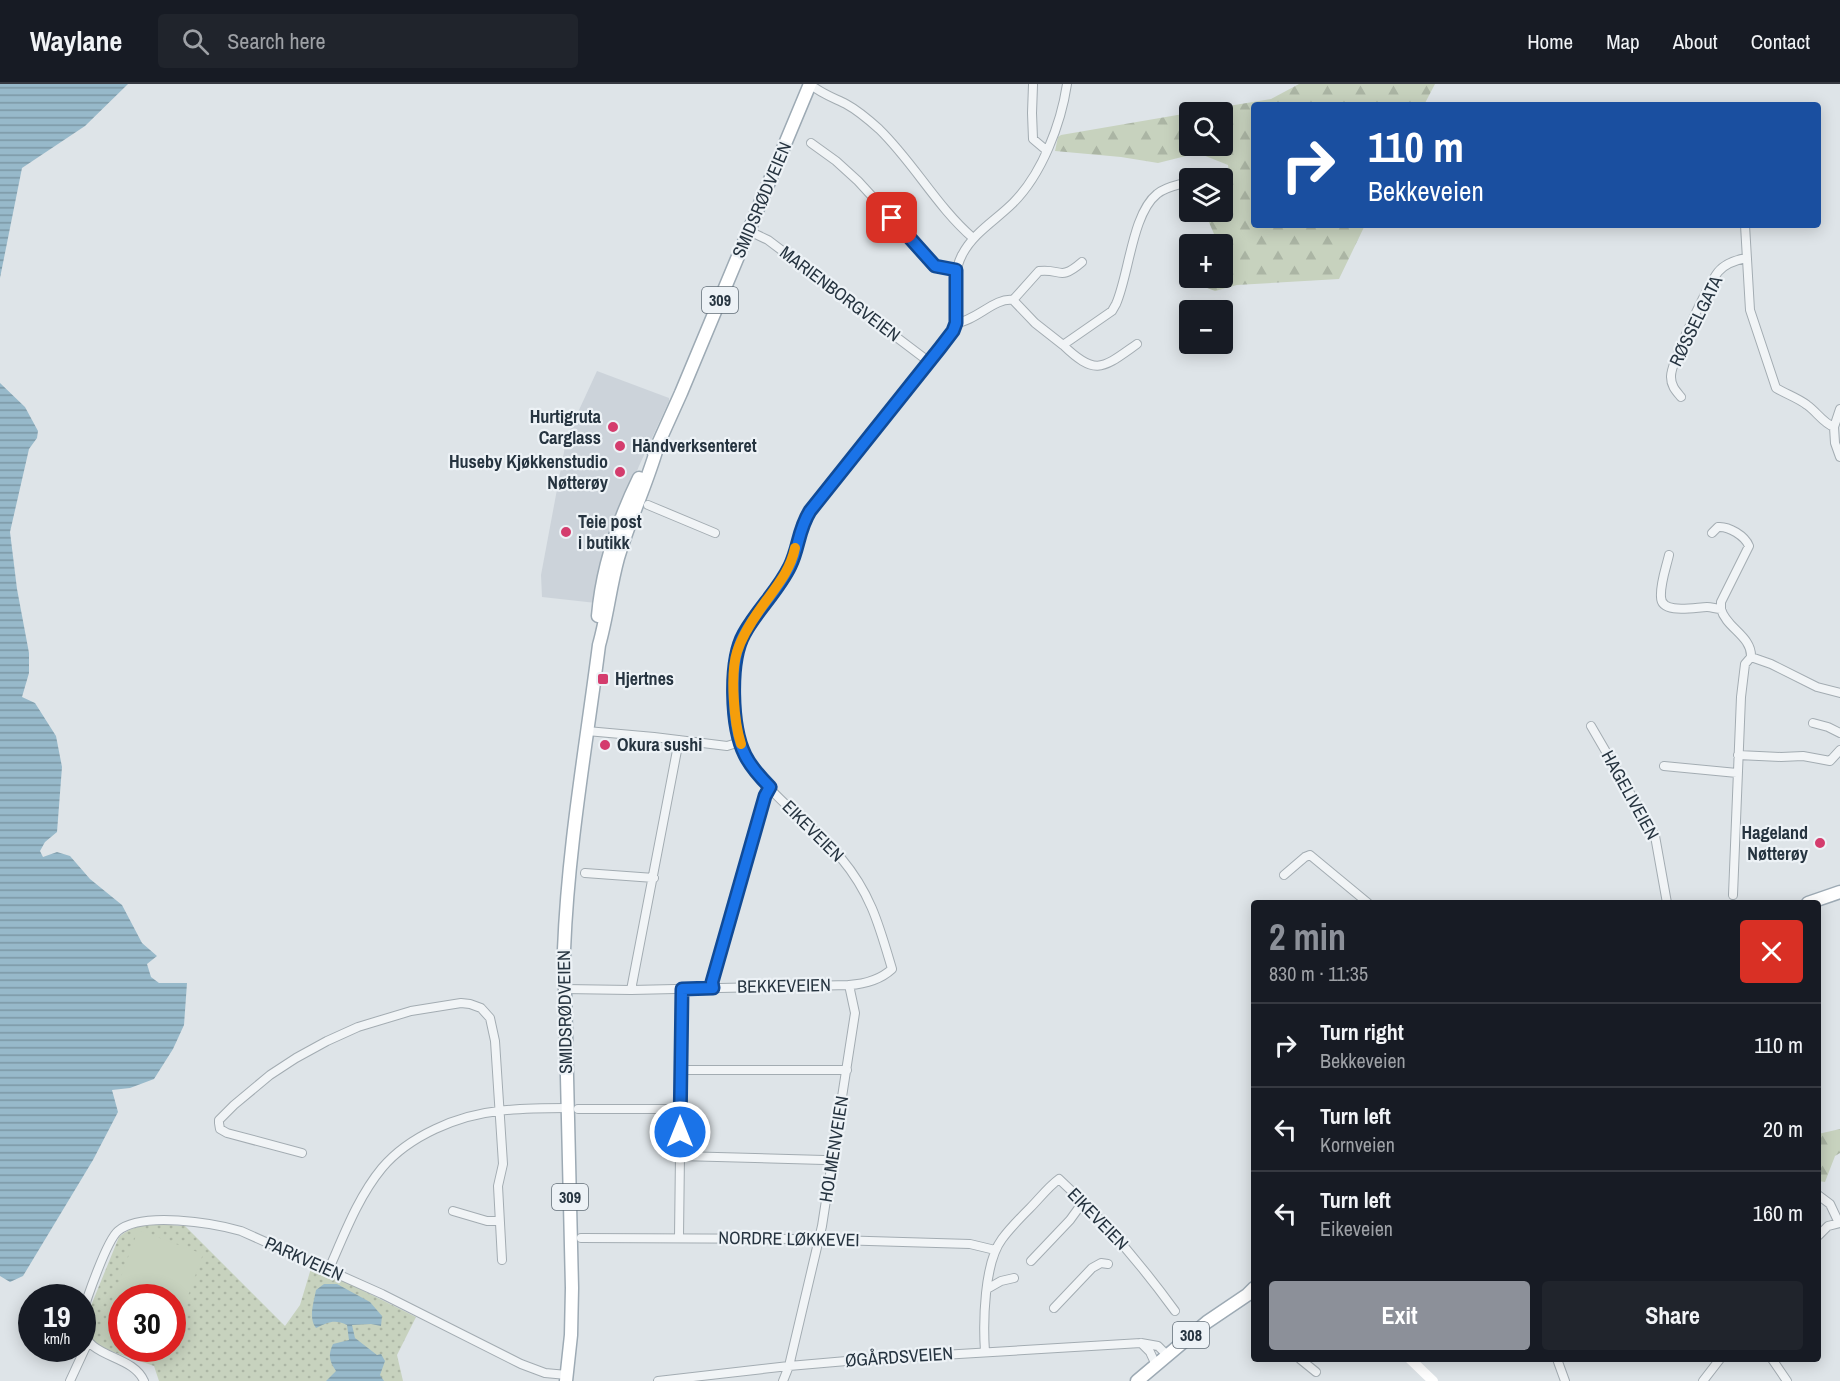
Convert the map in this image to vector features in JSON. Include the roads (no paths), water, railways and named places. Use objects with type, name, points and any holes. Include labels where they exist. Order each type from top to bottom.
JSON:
[{"type":"main road","name":"SMIDSRØDVEIEN","points":[[566,1378],[571,1335],[573,1109],[564,989],[566,901],[570,850],[599,645],[598,626],[602,589],[613,543],[627,503],[657,448],[810,84]]},
{"type":"main road","points":[[1817,900],[1840,892]]},
{"type":"main road","points":[[1821,905],[1840,899]]},
{"type":"main road","name":"308","points":[[1137,1381],[1207,1322],[1251,1293]]},
{"type":"street","points":[[810,84],[861,113],[880,130],[952,218],[973,238]]},
{"type":"street","points":[[1067,84],[1061,115],[1026,190],[998,218],[973,238],[963,252],[956,270],[956,323],[971,319],[1001,301],[1009,299],[1014,300],[1035,323],[1078,360],[1096,367],[1113,361],[1137,344]]},
{"type":"street","points":[[1033,85],[1034,139],[1046,150]]},
{"type":"street","points":[[811,143],[858,181],[935,266],[956,270]]},
{"type":"street","points":[[1063,345],[1112,310],[1120,295],[1142,216],[1153,198],[1163,190],[1179,185]]},
{"type":"street","name":"RØSSELGATA","points":[[1744,228],[1750,310],[1776,388],[1805,403],[1825,423],[1834,427]]},
{"type":"street","name":"MARIENBORGVEIEN","points":[[749,231],[775,245],[928,361]]},
{"type":"street","name":"RØSSELGATA","points":[[1681,397],[1672,384],[1671,372],[1701,303],[1718,272],[1728,263],[1746,258]]},
{"type":"street","points":[[1014,300],[1039,271],[1064,273],[1082,262]]},
{"type":"street","name":"EIKEVEIEN","points":[[892,969],[872,906],[860,884],[826,842],[751,765],[740,742],[735,714],[735,658],[741,641],[791,565],[799,533],[810,511],[953,331],[956,323]]},
{"type":"street","points":[[1840,409],[1834,427],[1835,442],[1840,457]]},
{"type":"street","points":[[648,505],[715,533]]},
{"type":"street","points":[[1712,533],[1718,527],[1725,527],[1744,538],[1749,546],[1721,602],[1721,609],[1725,620],[1749,645],[1751,657]]},
{"type":"street","points":[[1669,555],[1660,597],[1662,604],[1676,608],[1721,609]]},
{"type":"street","points":[[1751,657],[1771,664],[1817,687],[1840,693]]},
{"type":"street","points":[[1733,895],[1743,671],[1751,657]]},
{"type":"street","points":[[1812,723],[1840,733]]},
{"type":"street","name":"HAGELIVEIEN","points":[[1591,726],[1655,836],[1666,900]]},
{"type":"street","points":[[587,731],[727,746],[740,742]]},
{"type":"street","points":[[631,990],[679,740]]},
{"type":"street","points":[[1738,755],[1803,756],[1830,761],[1840,750]]},
{"type":"street","points":[[1664,766],[1737,774]]},
{"type":"street","points":[[713,988],[712,982],[727,927],[765,796],[770,787]]},
{"type":"street","points":[[1284,875],[1310,855],[1364,900]]},
{"type":"street","points":[[585,873],[654,879]]},
{"type":"street","name":"BEKKEVEIEN","points":[[564,989],[631,990],[849,985],[868,983],[892,969]]},
{"type":"street","name":"HOLMENVEIEN","points":[[783,1381],[789,1366],[819,1240],[832,1162],[855,1013],[849,985]]},
{"type":"street","points":[[679,1238],[682,989]]},
{"type":"street","points":[[302,1153],[227,1133],[220,1129],[219,1120],[248,1092],[296,1058],[358,1027],[411,1011],[433,1007],[470,1004],[481,1008],[493,1028],[503,1164],[498,1186],[502,1260]]},
{"type":"street","points":[[681,1070],[847,1070]]},
{"type":"street","points":[[329,1269],[361,1200],[382,1168],[394,1155],[442,1126],[475,1115],[499,1111],[680,1109]]},
{"type":"street","points":[[680,1156],[832,1162]]},
{"type":"street","name":"EIKEVEIEN","points":[[985,1352],[983,1327],[987,1289],[995,1250],[1014,1225],[1059,1179],[1128,1250],[1175,1311]]},
{"type":"street","points":[[1821,1197],[1830,1204],[1840,1223],[1828,1226],[1821,1233]]},
{"type":"street","points":[[1031,1261],[1070,1220],[1083,1202]]},
{"type":"street","points":[[453,1211],[487,1221],[499,1221]]},
{"type":"street","name":"PARKVEIEN","points":[[94,1284],[114,1235],[124,1227],[145,1221],[163,1220],[230,1228],[329,1269],[520,1364],[566,1378]]},
{"type":"street","name":"NORDRE LØKKEVEI","points":[[581,1238],[802,1239],[970,1245],[995,1250]]},
{"type":"street","points":[[1054,1308],[1092,1268],[1101,1263],[1108,1264]]},
{"type":"street","points":[[987,1289],[1001,1281],[1014,1278]]},
{"type":"street","points":[[1142,1343],[1150,1352],[1156,1365]]},
{"type":"street","name":"ØGÅRDSVEIEN","points":[[658,1381],[789,1366],[1142,1343],[1158,1346],[1167,1355]]},
{"type":"street","points":[[96,1347],[133,1368],[144,1381]]},
{"type":"street","points":[[70,1381],[79,1362]]},
{"type":"street","points":[[1304,1362],[1316,1372]]},
{"type":"street","points":[[1413,1362],[1431,1380]]},
{"type":"street","points":[[1558,1362],[1565,1381]]},
{"type":"street","points":[[1703,1381],[1718,1362]]},
{"type":"street","points":[[1774,1362],[1787,1381]]},
{"type":"water","points":[[0,84],[128,84],[85,126],[22,168],[0,278]]},
{"type":"water","points":[[0,383],[25,407],[38,431],[37,438],[29,449],[10,532],[17,589],[29,653],[29,673],[22,697],[35,703],[56,736],[62,767],[57,832],[45,842],[40,851],[43,857],[57,852],[70,856],[90,879],[122,905],[142,943],[157,956],[147,964],[151,977],[159,983],[187,983],[184,1025],[173,1049],[154,1079],[130,1088],[112,1090],[118,1112],[93,1160],[23,1276],[10,1282],[0,1276]]},
{"type":"water","points":[[324,1284],[337,1284],[370,1302],[382,1316],[381,1326],[352,1325],[355,1338],[377,1355],[381,1354],[385,1361],[380,1375],[384,1381],[326,1381],[336,1371],[330,1358],[333,1344],[349,1340],[347,1325],[332,1322],[316,1328],[312,1320],[316,1290]]},
{"type":"place","name":"Hurtigruta Carglass","points":[[613,427]]},
{"type":"place","name":"Håndverksenteret","points":[[620,446]]},
{"type":"place","name":"Huseby Kjøkkenstudio Nøtterøy","points":[[620,472]]},
{"type":"place","name":"Teie post i butikk","points":[[566,532]]},
{"type":"place","name":"Hjertnes","points":[[603,679]]},
{"type":"place","name":"Okura sushi","points":[[605,745]]},
{"type":"place","name":"Hageland Nøtterøy","points":[[1820,843]]}]
